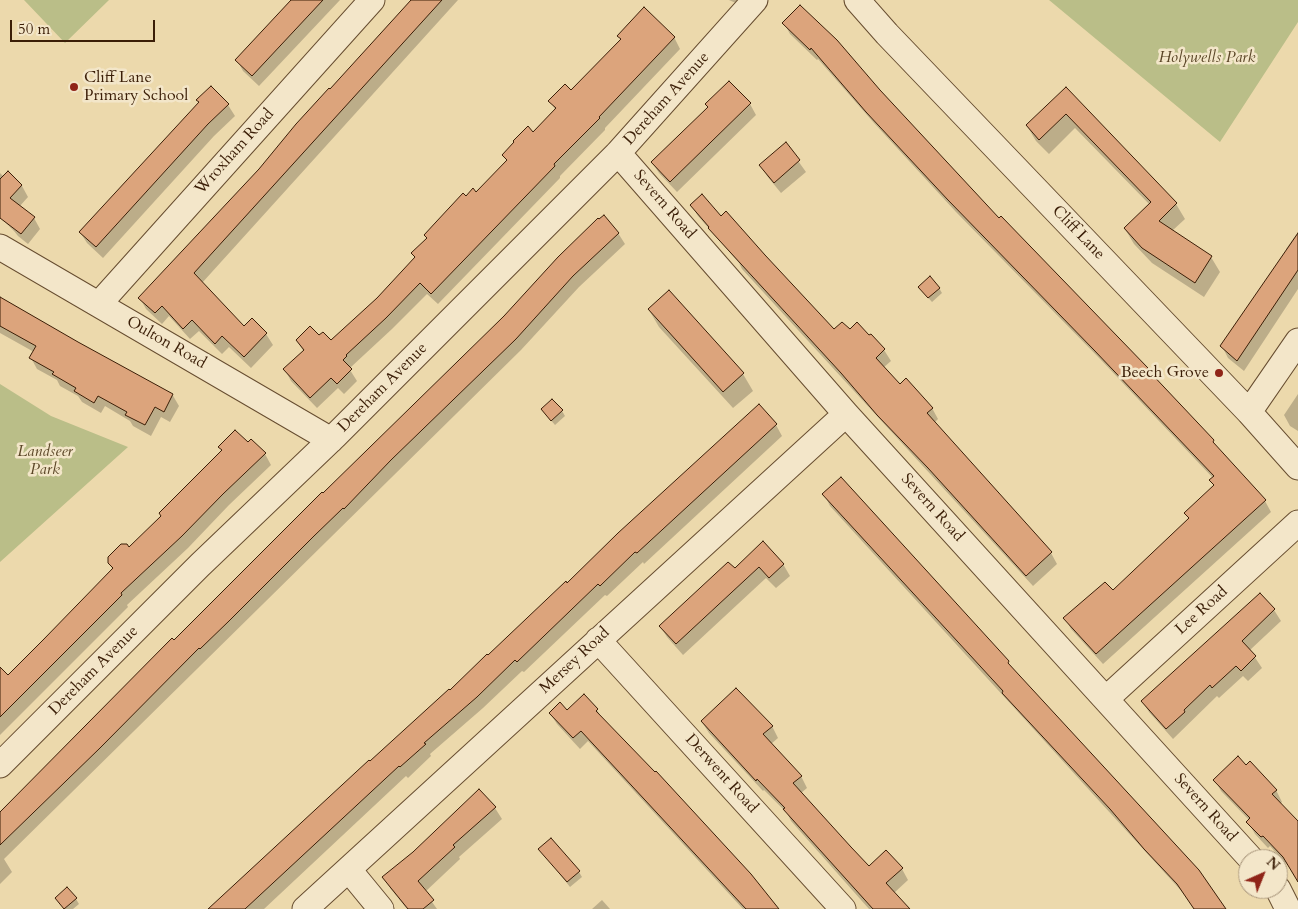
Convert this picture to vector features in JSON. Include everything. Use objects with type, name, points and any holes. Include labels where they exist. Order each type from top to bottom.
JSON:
[{"type":"street","name":"Wroxham Road","points":[[99,304],[372,0]]},
{"type":"street","name":"Dereham Avenue","points":[[0,765],[200,565],[331,440],[618,153],[755,0]]},
{"type":"street","name":"Cliff Lane","points":[[857,0],[887,34],[1249,412],[1298,466]]},
{"type":"street","name":"Severn Road","points":[[618,153],[846,414],[1107,698],[1242,849]]},
{"type":"street","name":"Oulton Road","points":[[0,247],[331,440]]},
{"type":"street","points":[[1249,412],[1298,341]]},
{"type":"street","name":"Mersey Road","points":[[305,909],[846,414]]},
{"type":"street","name":"Lee Road","points":[[1107,698],[1298,523]]},
{"type":"street","name":"Derwent Road","points":[[598,640],[844,909]]},
{"type":"street","points":[[349,870],[381,909]]},
{"type":"green space","points":[[24,0],[109,0],[65,43]]},
{"type":"green space","name":"Holywells Park","points":[[1049,0],[1298,0],[1298,22],[1220,142]]},
{"type":"green space","name":"Landseer Park","points":[[0,384],[51,416],[128,447],[0,562]]},
{"type":"building","points":[[291,0],[323,0],[252,76],[235,60]]},
{"type":"building","points":[[411,0],[442,0],[194,273],[244,326],[252,318],[267,333],[244,357],[222,336],[215,344],[192,320],[183,329],[162,306],[155,313],[138,298],[259,169],[296,124]]},
{"type":"building","points":[[800,5],[837,40],[880,90],[999,218],[1001,216],[1148,368],[1266,500],[1096,654],[1063,618],[1105,582],[1113,590],[1189,518],[1184,513],[1214,485],[1209,480],[1214,476],[948,200],[866,112],[811,48],[810,50],[782,23]]},
{"type":"building","points":[[644,7],[675,37],[600,118],[554,164],[555,166],[431,294],[420,283],[346,355],[343,360],[352,369],[337,384],[331,378],[310,398],[283,369],[304,350],[296,340],[310,326],[319,335],[323,332],[331,340],[377,298],[415,257],[411,253],[427,238],[424,235],[463,193],[466,196],[473,188],[476,192],[507,160],[502,155],[513,141],[528,126],[533,132],[556,108],[548,101],[565,84],[571,90],[621,39],[617,36]]},
{"type":"building","points":[[729,81],[751,103],[670,182],[651,162],[708,107],[705,104]]},
{"type":"building","points":[[211,86],[229,104],[208,124],[96,247],[79,232],[199,102],[196,100]]},
{"type":"building","points":[[1066,87],[1177,203],[1159,221],[1212,256],[1195,283],[1142,248],[1124,228],[1151,202],[1066,114],[1039,140],[1026,125]]},
{"type":"building","points":[[786,142],[800,160],[774,183],[759,165]]},
{"type":"building","points":[[8,171],[22,185],[10,198],[35,217],[21,234],[0,218],[0,179]]},
{"type":"building","points":[[702,194],[721,216],[726,211],[834,329],[842,322],[850,329],[857,322],[885,349],[876,358],[900,384],[906,378],[933,408],[927,413],[1052,552],[1026,576],[708,228],[690,205]]},
{"type":"building","points":[[604,215],[619,233],[573,276],[516,339],[0,845],[0,812],[172,638],[174,640],[322,492],[504,316],[558,257],[598,218]]},
{"type":"building","points":[[1298,233],[1298,270],[1237,361],[1220,346]]},
{"type":"building","points":[[930,276],[940,288],[928,298],[918,287]]},
{"type":"building","points":[[669,290],[744,373],[723,392],[648,309]]},
{"type":"building","points":[[0,297],[173,394],[164,412],[155,407],[145,425],[125,415],[127,412],[98,396],[94,403],[74,391],[76,388],[52,374],[54,372],[29,358],[36,346],[0,326]]},
{"type":"building","points":[[552,399],[563,410],[551,421],[541,409]]},
{"type":"building","points":[[759,404],[777,424],[637,553],[635,552],[600,586],[598,584],[517,662],[515,660],[245,909],[208,909],[369,760],[450,690],[566,581],[567,583],[618,533]]},
{"type":"building","points":[[235,430],[248,442],[251,439],[266,453],[121,593],[122,595],[0,717],[0,667],[8,675],[43,640],[113,568],[108,563],[108,557],[121,544],[127,544],[129,547],[161,516],[159,513],[222,450],[218,447]]},
{"type":"building","points":[[841,477],[1009,661],[1008,663],[1199,870],[1226,909],[1194,909],[1177,884],[1110,809],[822,494]]},
{"type":"building","points":[[763,541],[784,564],[769,578],[759,567],[676,644],[659,626],[728,562],[735,568]]},
{"type":"building","points":[[1260,593],[1275,609],[1242,641],[1256,656],[1241,671],[1236,666],[1212,688],[1210,685],[1166,729],[1141,701]]},
{"type":"building","points":[[736,688],[773,726],[763,734],[802,776],[793,783],[851,847],[869,866],[886,850],[903,868],[886,883],[910,909],[873,909],[783,809],[785,808],[757,779],[756,781],[701,721]]},
{"type":"building","points":[[584,694],[598,709],[596,711],[656,771],[751,874],[779,909],[746,909],[581,731],[573,738],[549,713],[560,702],[567,710]]},
{"type":"building","points":[[1238,756],[1246,765],[1250,761],[1277,790],[1272,794],[1298,821],[1298,882],[1288,865],[1288,849],[1275,849],[1263,836],[1261,837],[1246,822],[1250,818],[1213,780]]},
{"type":"building","points":[[479,789],[496,807],[453,845],[455,847],[418,881],[434,900],[423,909],[408,909],[382,877],[413,852]]},
{"type":"building","points":[[551,838],[580,871],[567,882],[538,849]]},
{"type":"building","points":[[67,887],[77,898],[64,909],[55,898]]},
{"type":"place","name":"Cliff Lane Primary School","points":[[74,87]]},
{"type":"place","name":"Beech Grove","points":[[1219,373]]}]
